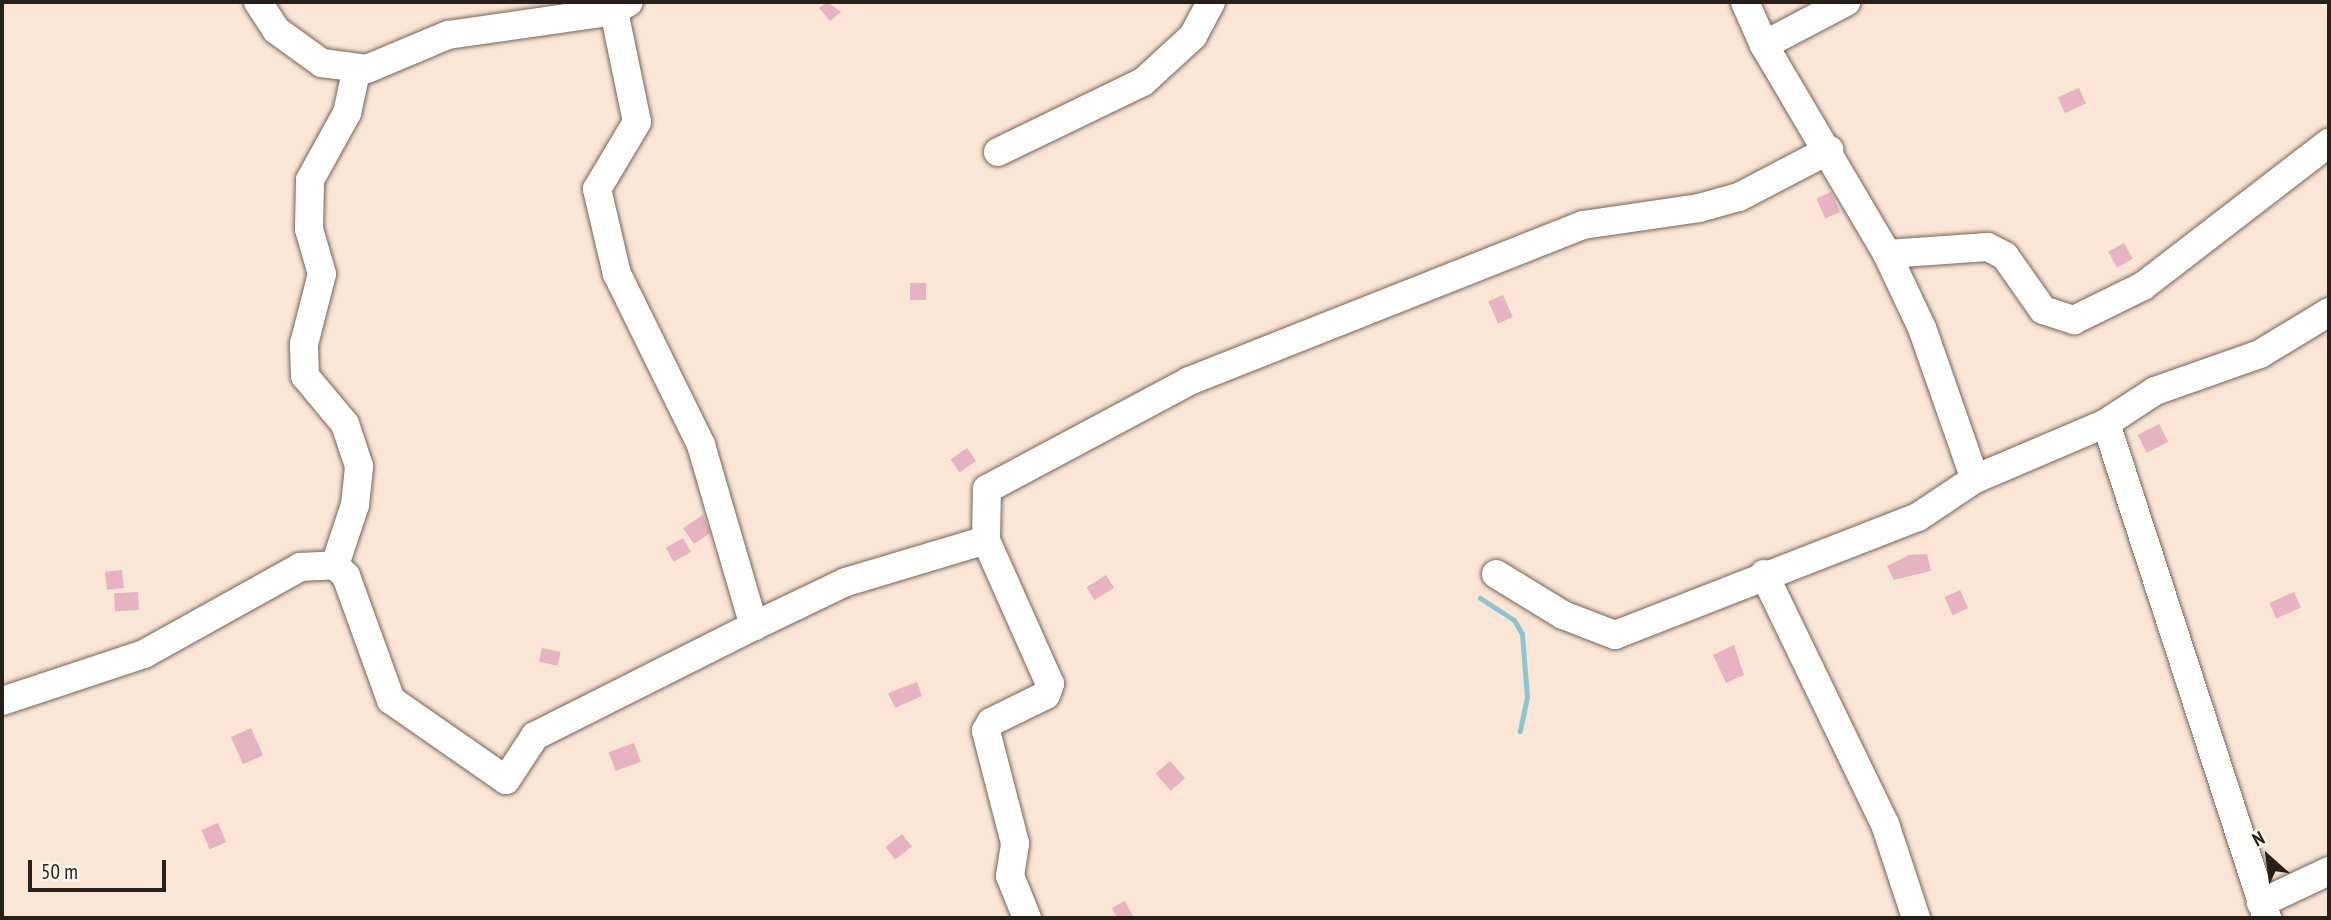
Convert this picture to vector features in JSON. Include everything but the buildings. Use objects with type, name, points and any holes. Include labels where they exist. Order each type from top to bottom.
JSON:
[{"type":"street","points":[[258,2],[275,30],[323,63],[367,69],[448,36],[622,6],[637,122],[597,189],[617,274],[701,445],[754,626]]},
{"type":"street","points":[[998,152],[1143,82],[1193,36],[1211,2]]},
{"type":"street","points":[[1745,2],[1764,45],[1829,150],[1887,254],[1922,328],[1975,479]]},
{"type":"street","points":[[1764,45],[1846,2]]},
{"type":"street","points":[[335,565],[355,505],[359,466],[345,424],[305,376],[304,344],[322,274],[309,229],[310,180],[347,113],[357,68]]},
{"type":"street","points":[[1887,254],[1988,247],[2005,256],[2043,310],[2074,320],[2143,286],[2329,143]]},
{"type":"street","points":[[1027,918],[1010,876],[1015,844],[986,731],[990,722],[1046,695],[1050,684],[986,540],[987,489],[1189,381],[1583,225],[1699,208],[1740,197],[1829,150]]},
{"type":"street","points":[[1496,574],[1563,615],[1615,635],[1764,574],[1917,517],[1975,479],[2106,423],[2155,391],[2260,354],[2329,312]]},
{"type":"street","points":[[2106,423],[2264,910],[2329,871]]},
{"type":"street","points":[[2,701],[144,654],[300,567],[335,565],[346,576],[391,700],[506,780],[535,736],[754,626],[846,582],[986,540]]},
{"type":"street","points":[[1764,574],[1885,824],[1916,918]]},
{"type":"waterway","points":[[1480,598],[1514,620],[1522,634],[1527,697],[1520,731]]}]
